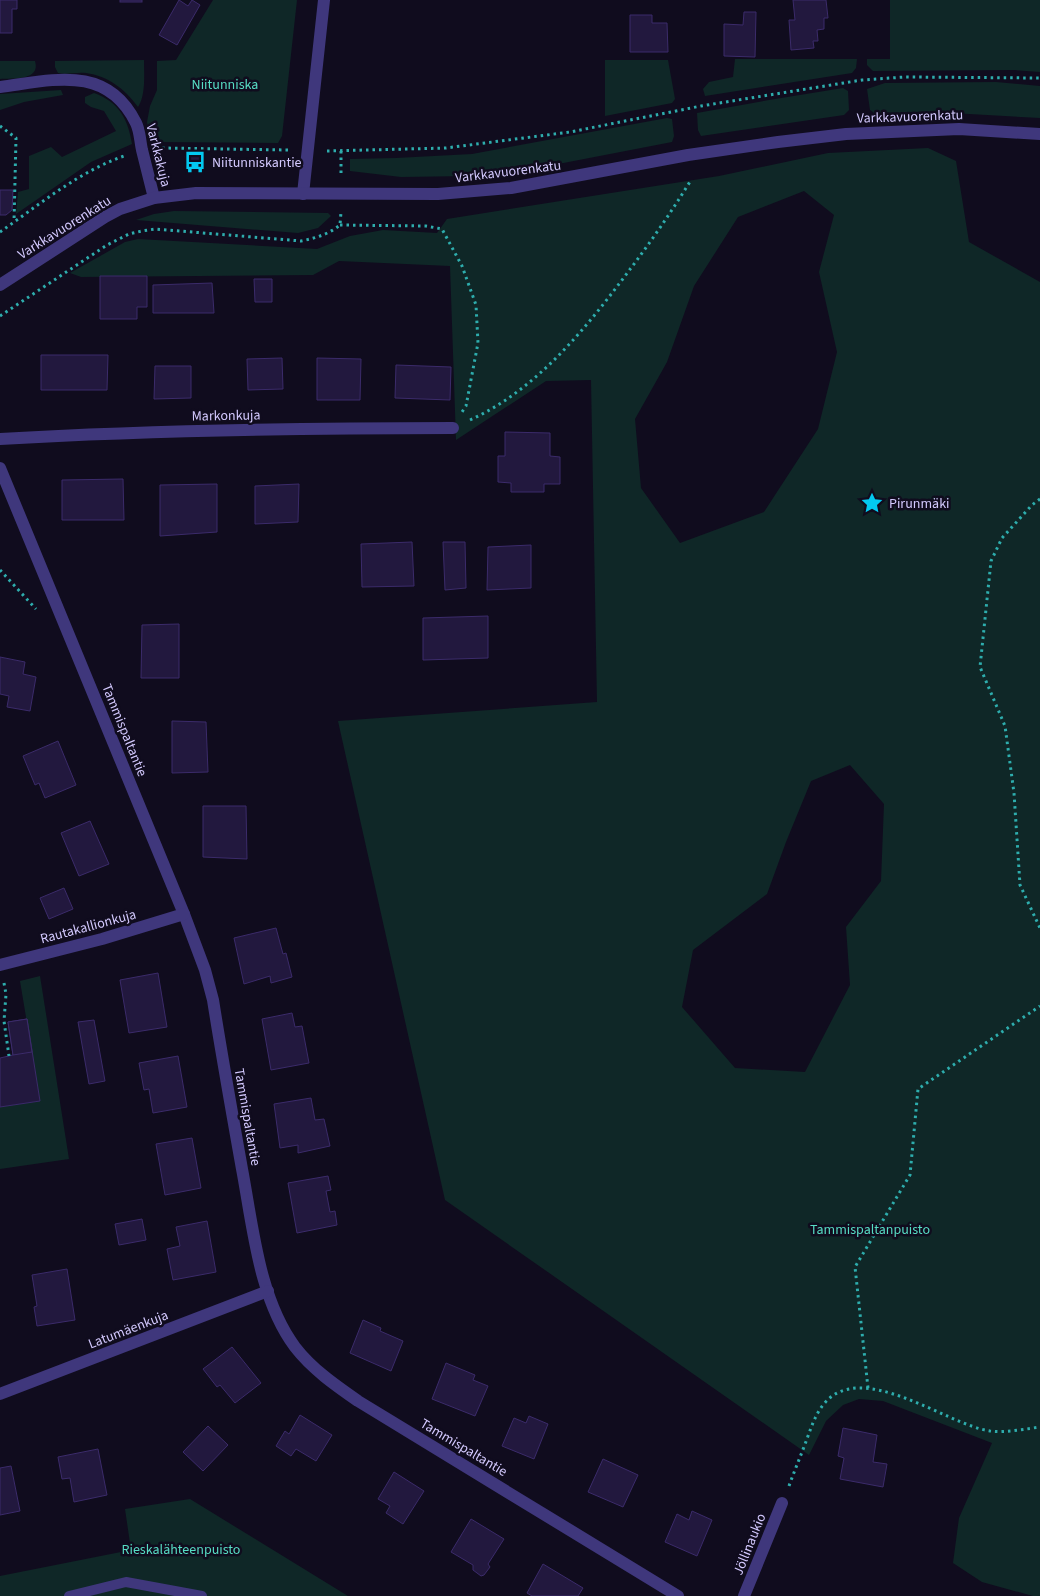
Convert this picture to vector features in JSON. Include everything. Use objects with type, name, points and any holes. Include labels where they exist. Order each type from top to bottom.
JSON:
[{"type":"street","points":[[304,194],[324,0]]},
{"type":"street","name":"Varkkakuja","points":[[0,86],[76,80],[106,88],[124,106],[137,124],[154,198]]},
{"type":"street","name":"Varkkavuorenkatu","points":[[0,285],[105,217],[134,204],[154,198],[196,192],[438,194],[511,188],[688,155],[846,134],[959,129],[1040,134]]},
{"type":"street","name":"Markonkuja","points":[[0,439],[119,433],[320,428],[453,428]]},
{"type":"street","name":"Tammispaltantie","points":[[0,468],[206,970],[213,1000],[256,1249],[278,1319],[295,1346],[313,1367],[358,1401],[678,1596]]},
{"type":"street","name":"Rautakallionkuja","points":[[0,965],[102,939],[184,914]]},
{"type":"street","name":"Latumäenkuja","points":[[0,1394],[268,1291]]},
{"type":"street","name":"Jöllinaukio","points":[[744,1596],[782,1503]]},
{"type":"lane","points":[[69,1596],[126,1582],[202,1596]]},
{"type":"path","points":[[322,151],[446,148],[570,132],[701,106],[862,80],[905,77],[1040,78]]},
{"type":"path","points":[[0,126],[16,138],[14,223]]},
{"type":"path","points":[[341,152],[341,170]]},
{"type":"path","points":[[453,428],[485,414],[527,385],[560,356],[614,291],[655,235],[690,180]]},
{"type":"path","points":[[340,225],[341,214]]},
{"type":"path","points":[[0,316],[107,245],[129,234],[142,231],[155,229],[301,241],[327,234],[340,225],[426,226],[442,229],[462,266],[476,305],[478,343],[466,406],[453,428]]},
{"type":"path","points":[[1040,499],[1032,505],[1002,538],[991,561],[980,667],[1005,726],[1014,793],[1020,885],[1040,928]]},
{"type":"path","points":[[0,570],[13,584]]},
{"type":"path","points":[[4,980],[6,994],[4,1021],[9,1056]]},
{"type":"path","points":[[868,1388],[855,1267],[910,1175],[918,1089],[1040,1006]]},
{"type":"path","points":[[782,1503],[817,1414],[824,1403],[849,1388],[868,1388],[908,1398],[991,1431],[1040,1427]]},
{"type":"green space","name":"Niitunniska","points":[[213,0],[297,0],[282,136],[278,143],[153,142],[150,138],[147,122],[150,106],[157,90],[157,61],[176,60]]},
{"type":"green space","points":[[890,0],[1040,0],[1040,72],[1014,70],[873,71],[867,65],[867,59],[890,59]]},
{"type":"green space","points":[[735,59],[857,59],[856,68],[852,73],[705,96],[703,89],[709,82],[733,77]]},
{"type":"green space","points":[[144,60],[143,91],[138,107],[122,89],[109,80],[86,73],[58,73],[55,67],[55,61]]},
{"type":"green space","points":[[605,60],[668,60],[675,99],[672,103],[605,116]]},
{"type":"green space","points":[[0,61],[35,61],[36,67],[34,72],[25,77],[0,79]]},
{"type":"green space","points":[[996,82],[1040,86],[1040,118],[934,112],[874,113],[870,110],[867,89],[885,83]]},
{"type":"green space","points":[[843,88],[848,91],[849,110],[844,115],[701,136],[698,130],[697,113]]},
{"type":"green space","points":[[61,90],[63,95],[24,102],[0,110],[0,94]]},
{"type":"green space","points":[[94,93],[110,101],[121,112],[128,127],[132,144],[91,162],[16,214],[18,192],[29,189],[29,156],[51,147],[62,157],[116,131],[104,111],[85,103],[85,97]]},
{"type":"green space","points":[[667,118],[672,119],[674,136],[672,142],[522,171],[469,176],[401,177],[350,171],[350,159],[472,154]]},
{"type":"green space","name":"Tammispaltanpuisto","points":[[928,148],[956,161],[969,242],[1040,282],[1040,1596],[1033,1596],[982,1582],[953,1563],[959,1518],[992,1443],[883,1401],[859,1399],[843,1405],[826,1421],[809,1455],[445,1200],[338,721],[597,702],[591,380],[546,381],[456,440],[450,266],[339,261],[313,275],[81,277],[70,273],[125,242],[138,239],[317,249],[350,236],[383,230],[437,233],[447,219],[719,176],[828,153]],"holes":[[[804,191],[834,215],[819,272],[837,352],[818,429],[764,512],[680,543],[641,488],[635,419],[667,362],[694,286],[738,217]],[[850,765],[884,804],[881,881],[846,927],[850,985],[805,1072],[735,1068],[682,1007],[693,950],[767,894],[811,781]]]},
{"type":"green space","points":[[174,211],[328,213],[331,216],[318,228],[298,233],[136,220],[154,214]]},
{"type":"green space","points":[[40,976],[69,1159],[0,1169],[0,1107],[40,1101],[20,981]]},
{"type":"green space","name":"Rieskalähteenpuisto","points":[[190,1499],[348,1596],[0,1596],[0,1576],[131,1550],[125,1509]]},
{"type":"building","points":[[0,0],[17,0],[17,9],[12,9],[12,33],[0,33]]},
{"type":"building","points":[[120,0],[142,0],[142,2],[120,2]]},
{"type":"building","points":[[179,0],[188,6],[192,0],[200,5],[177,45],[159,35]]},
{"type":"building","points":[[793,0],[826,0],[828,18],[824,18],[824,29],[817,30],[818,41],[813,41],[814,48],[791,50],[789,20],[795,20]]},
{"type":"building","points":[[744,12],[756,12],[755,57],[724,56],[724,24],[743,25]]},
{"type":"building","points":[[630,15],[652,15],[652,23],[667,23],[668,52],[630,52]]},
{"type":"building","points":[[185,156],[201,156],[201,162],[186,162]]},
{"type":"building","points":[[0,190],[13,190],[12,210],[6,215],[0,215]]},
{"type":"building","points":[[100,276],[147,276],[147,307],[137,307],[137,319],[100,319]]},
{"type":"building","points":[[254,279],[272,279],[272,302],[255,302]]},
{"type":"building","points":[[212,283],[214,313],[153,313],[153,285]]},
{"type":"building","points":[[41,355],[108,355],[107,390],[41,390]]},
{"type":"building","points":[[282,358],[283,389],[248,390],[247,359]]},
{"type":"building","points":[[317,358],[361,359],[360,400],[317,400]]},
{"type":"building","points":[[396,365],[451,367],[450,400],[395,398]]},
{"type":"building","points":[[155,366],[191,366],[191,398],[154,399]]},
{"type":"building","points":[[505,432],[550,433],[550,456],[560,457],[560,484],[544,484],[544,492],[511,492],[511,483],[498,482],[498,456],[505,456]]},
{"type":"building","points":[[123,479],[124,520],[62,520],[62,480]]},
{"type":"building","points":[[217,484],[217,532],[160,536],[160,485]]},
{"type":"building","points":[[299,484],[298,522],[255,524],[255,486]]},
{"type":"building","points":[[412,542],[414,586],[362,587],[361,544]]},
{"type":"building","points":[[443,542],[465,542],[466,588],[445,590]]},
{"type":"building","points":[[531,545],[531,588],[487,590],[488,547]]},
{"type":"building","points":[[488,616],[488,658],[423,660],[423,618]]},
{"type":"building","points":[[179,624],[179,678],[141,678],[142,625]]},
{"type":"building","points":[[0,657],[25,662],[23,674],[36,677],[30,711],[7,707],[9,696],[0,694]]},
{"type":"building","points":[[172,721],[206,722],[208,772],[172,773]]},
{"type":"building","points":[[58,741],[76,785],[45,798],[39,783],[35,785],[23,756]]},
{"type":"building","points":[[203,806],[246,806],[247,859],[203,857]]},
{"type":"building","points":[[90,821],[109,864],[79,876],[61,833]]},
{"type":"building","points":[[64,888],[73,909],[49,919],[40,898]]},
{"type":"building","points":[[276,928],[283,954],[286,953],[292,977],[271,983],[270,976],[244,984],[234,938]]},
{"type":"building","points":[[158,973],[167,1027],[129,1033],[120,980]]},
{"type":"building","points":[[292,1013],[295,1027],[302,1026],[309,1063],[271,1070],[262,1019]]},
{"type":"building","points":[[27,1019],[40,1101],[0,1107],[0,1058],[13,1055],[8,1022]]},
{"type":"building","points":[[27,1019],[32,1052],[13,1055],[8,1022]]},
{"type":"building","points":[[94,1020],[105,1081],[89,1084],[78,1022]]},
{"type":"building","points":[[178,1056],[187,1107],[153,1113],[149,1089],[144,1090],[139,1063]]},
{"type":"building","points":[[311,1098],[315,1120],[324,1119],[330,1146],[298,1153],[298,1145],[280,1148],[274,1104]]},
{"type":"building","points":[[192,1138],[201,1188],[165,1195],[156,1144]]},
{"type":"building","points":[[328,1176],[331,1190],[326,1191],[330,1212],[335,1211],[337,1225],[297,1233],[288,1183]]},
{"type":"building","points":[[142,1219],[146,1240],[119,1245],[115,1224]]},
{"type":"building","points":[[207,1221],[216,1272],[173,1280],[167,1249],[180,1246],[176,1227]]},
{"type":"building","points":[[67,1269],[75,1320],[37,1326],[34,1307],[37,1306],[32,1275]]},
{"type":"building","points":[[363,1320],[381,1328],[380,1331],[403,1341],[391,1371],[350,1353]]},
{"type":"building","points":[[232,1347],[261,1383],[235,1403],[220,1385],[217,1387],[203,1369]]},
{"type":"building","points":[[446,1363],[475,1375],[473,1380],[488,1386],[475,1416],[432,1399]]},
{"type":"building","points":[[300,1415],[332,1435],[316,1461],[296,1449],[291,1456],[276,1446],[285,1431],[289,1434]]},
{"type":"building","points":[[529,1416],[548,1424],[534,1459],[502,1446],[514,1418],[526,1423]]},
{"type":"building","points":[[208,1426],[228,1445],[203,1471],[183,1452]]},
{"type":"building","points":[[843,1428],[877,1435],[873,1462],[887,1464],[883,1487],[840,1479],[844,1458],[838,1456]]},
{"type":"building","points":[[98,1449],[107,1495],[74,1502],[70,1478],[62,1479],[58,1457]]},
{"type":"building","points":[[603,1459],[638,1475],[623,1507],[588,1492]]},
{"type":"building","points":[[11,1466],[20,1511],[0,1515],[0,1468]]},
{"type":"building","points":[[394,1472],[424,1491],[403,1524],[386,1513],[390,1506],[378,1499]]},
{"type":"building","points":[[692,1511],[712,1520],[697,1556],[665,1542],[677,1514],[689,1520]]},
{"type":"building","points":[[471,1519],[504,1539],[488,1564],[490,1567],[481,1576],[473,1570],[473,1565],[451,1552]]},
{"type":"building","points":[[543,1564],[583,1588],[578,1596],[532,1596],[527,1593]]},
{"type":"place","name":"Niitunniskantie","points":[[195,162]]},
{"type":"place","name":"Pirunmäki","points":[[872,503]]}]
